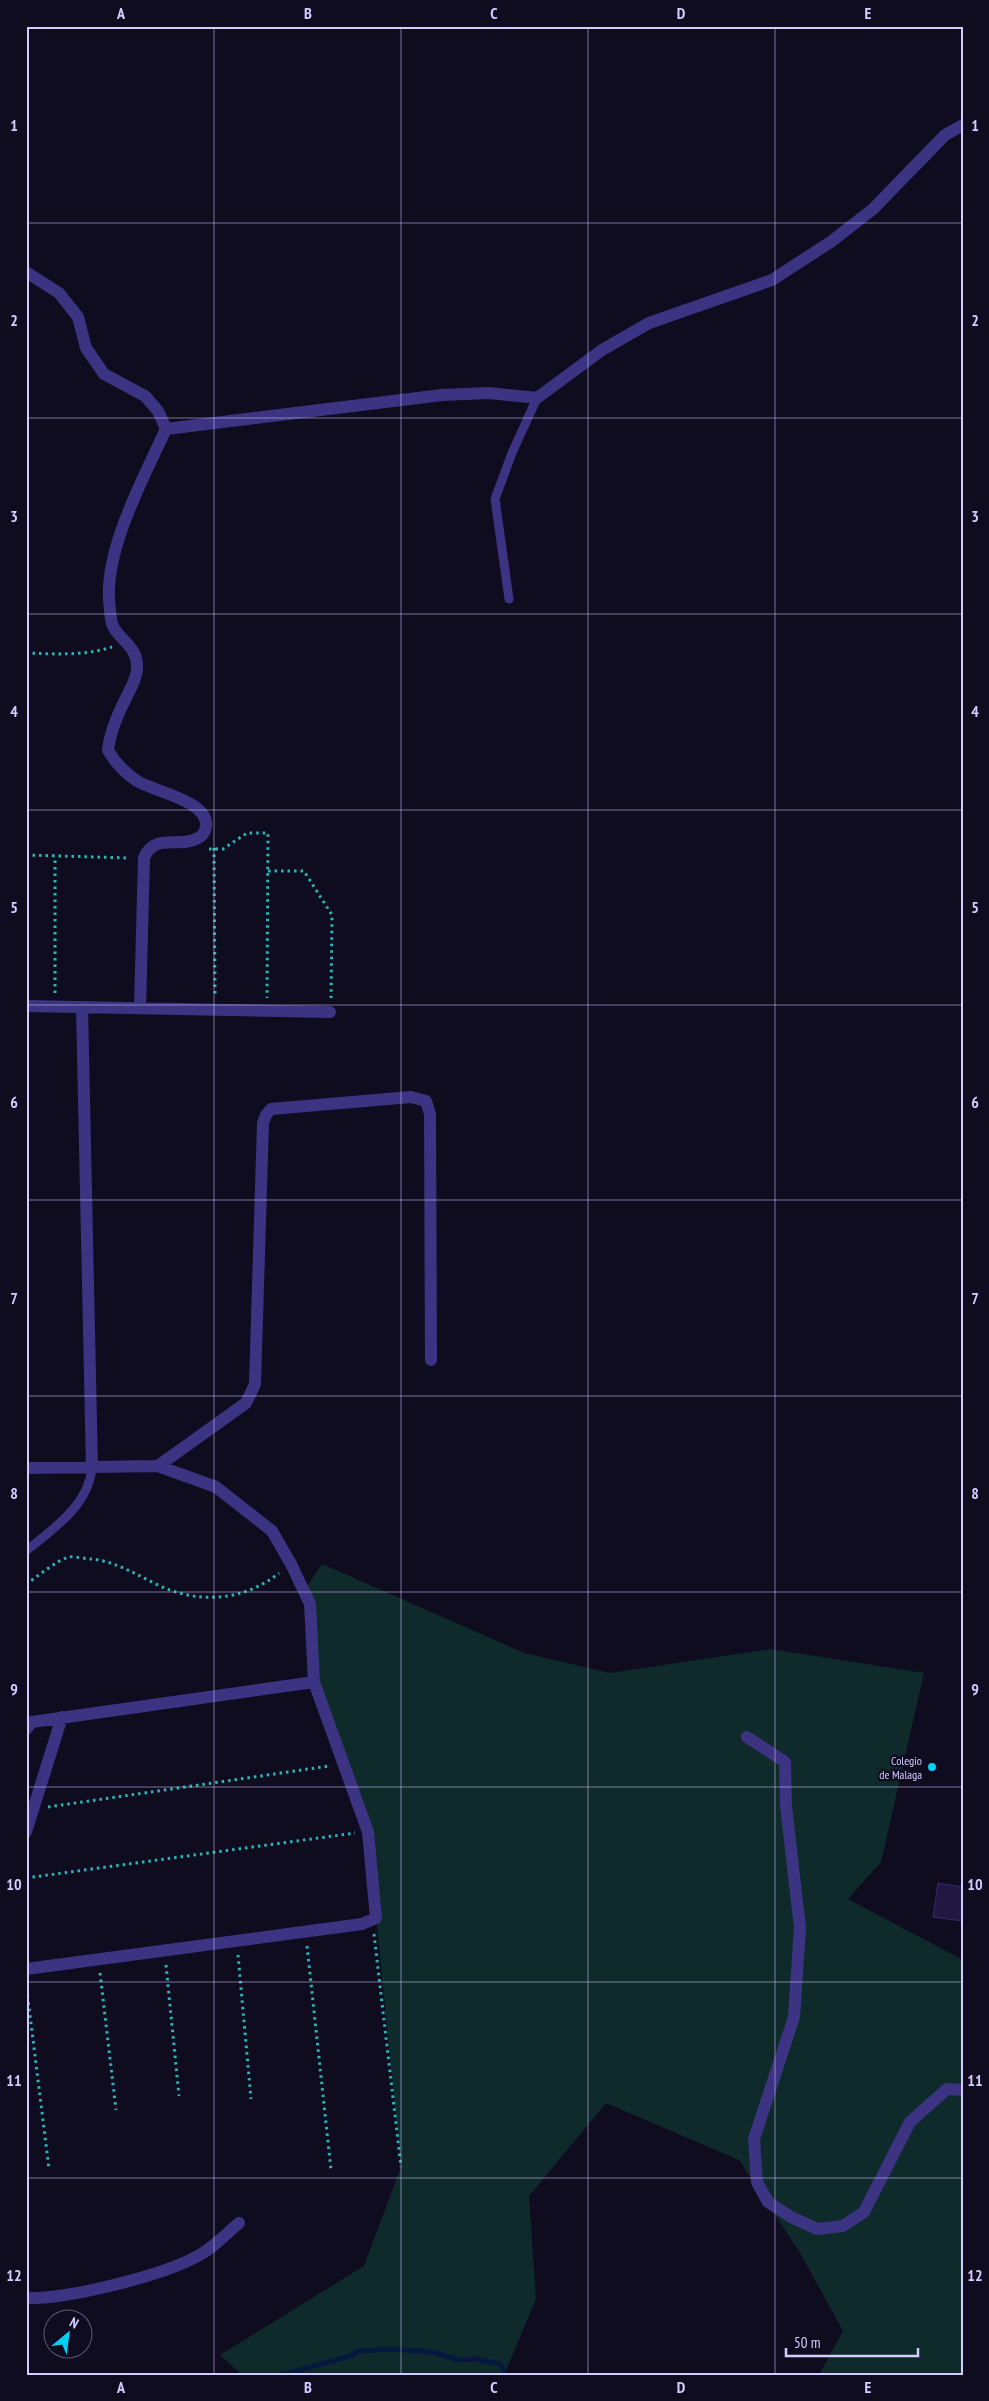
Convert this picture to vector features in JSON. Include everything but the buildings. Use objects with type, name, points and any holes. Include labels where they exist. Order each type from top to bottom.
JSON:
[{"type":"street","points":[[166,429],[442,395],[489,393],[537,398],[602,350],[649,323],[772,280],[832,242],[873,209],[945,135],[963,126]]},
{"type":"street","points":[[26,272],[59,294],[78,317],[86,348],[104,374],[145,396],[158,412],[166,429],[121,532],[110,575],[108,601],[112,625],[135,654],[137,666],[136,680],[109,736],[108,750],[125,772],[138,782],[182,799],[199,809],[207,822],[206,830],[199,838],[188,842],[162,842],[151,848],[144,858],[140,1008]]},
{"type":"street","points":[[26,1006],[330,1012]]},
{"type":"street","points":[[82,1007],[92,1468]]},
{"type":"street","points":[[158,1466],[246,1403],[255,1384],[263,1124],[266,1116],[272,1109],[411,1097],[426,1101],[430,1114],[430,1360]]},
{"type":"street","points":[[26,1468],[158,1466],[216,1487],[272,1531],[291,1564],[310,1604],[314,1682],[368,1832],[374,1918],[362,1924],[164,1949],[99,1960],[26,1969]]},
{"type":"street","points":[[26,1729],[32,1722],[62,1717],[314,1682]]},
{"type":"street","points":[[26,1832],[62,1717]]},
{"type":"street","points":[[747,1738],[785,1762],[786,1806],[800,1928],[794,2017],[754,2139],[757,2182],[768,2202],[791,2217],[817,2229],[843,2226],[864,2212],[910,2122],[947,2089],[963,2090]]},
{"type":"street","points":[[26,2298],[89,2290],[172,2268],[196,2258],[239,2223]]},
{"type":"lane","points":[[509,599],[495,499],[512,453],[537,398]]},
{"type":"lane","points":[[26,1551],[70,1513],[88,1488],[92,1468]]},
{"type":"path","points":[[26,653],[98,652],[128,643]]},
{"type":"path","points":[[267,1011],[268,833]]},
{"type":"path","points":[[214,848],[215,1010]]},
{"type":"path","points":[[55,857],[55,1007]]},
{"type":"path","points":[[268,871],[304,871],[332,915],[330,1012]]},
{"type":"path","points":[[26,1584],[69,1557],[104,1560],[172,1591],[198,1598],[211,1598],[241,1594],[269,1581],[291,1564]]},
{"type":"path","points":[[33,1810],[343,1764]]},
{"type":"path","points":[[26,1878],[368,1832]]},
{"type":"path","points":[[374,1918],[401,2167]]},
{"type":"path","points":[[305,1931],[331,2170]]},
{"type":"path","points":[[237,1940],[251,2099]]},
{"type":"path","points":[[164,1949],[179,2096]]},
{"type":"path","points":[[99,1960],[116,2110]]},
{"type":"path","points":[[26,1983],[49,2169]]},
{"type":"green space","points":[[322,1564],[524,1653],[610,1673],[771,1649],[924,1673],[881,1862],[848,1899],[963,1960],[963,2375],[819,2375],[843,2331],[799,2251],[739,2160],[606,2103],[529,2196],[536,2299],[504,2375],[242,2375],[220,2355],[364,2266],[401,2167],[369,1846],[314,1682],[304,1591]]},
{"type":"waterway","points":[[281,2375],[350,2356],[359,2351],[389,2349],[433,2352],[458,2360],[476,2359],[500,2364],[506,2375]]},
{"type":"place","name":"Colegio de Malaga","points":[[932,1767]]}]
